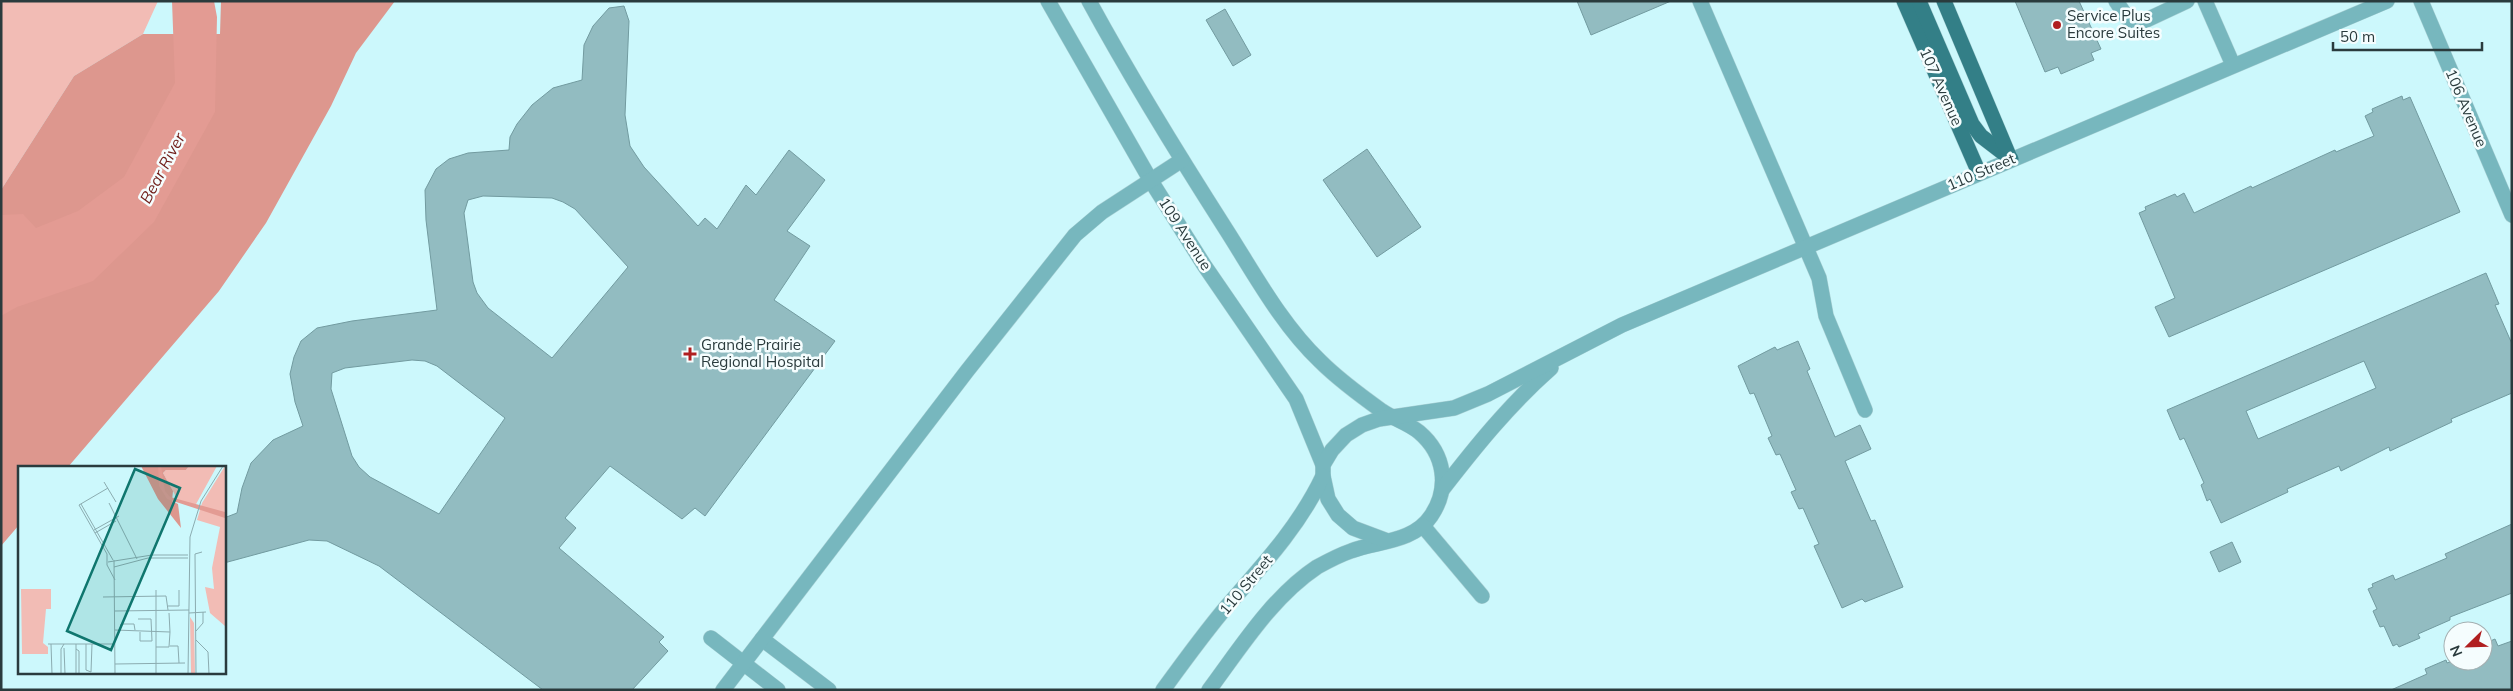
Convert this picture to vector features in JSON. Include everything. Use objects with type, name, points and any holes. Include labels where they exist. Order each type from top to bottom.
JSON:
[{"type":"main road","name":"107 Avenue","points":[[1904,1],[1978,173]]},
{"type":"main road","points":[[1919,1],[1972,124],[1981,136],[2011,159]]},
{"type":"main road","points":[[1944,1],[2011,159]]},
{"type":"street","name":"109 Avenue","points":[[1048,1],[1151,181],[1204,265],[1293,392],[1323,470]]},
{"type":"street","points":[[1089,1],[1182,160],[1286,321],[1304,344],[1338,377],[1392,418],[1419,432],[1439,458],[1443,473],[1442,490],[1438,503],[1423,526],[1408,535],[1385,540],[1332,559],[1300,579],[1264,617],[1209,690]]},
{"type":"street","points":[[1700,1],[1819,278],[1826,316],[1865,410]]},
{"type":"street","points":[[2116,1],[2128,19],[2140,23],[2187,1]]},
{"type":"street","points":[[2205,1],[2233,65]]},
{"type":"street","name":"110 Street","points":[[1392,418],[1454,408],[1488,394],[1577,346],[1622,325],[2387,1]]},
{"type":"street","name":"106 Avenue","points":[[2421,1],[2512,215]]},
{"type":"street","points":[[723,690],[967,371],[1075,235],[1102,212],[1182,160]]},
{"type":"street","name":"110 Street","points":[[1442,490],[1478,444],[1528,389],[1577,346]]},
{"type":"street","points":[[1385,540],[1353,528],[1338,515],[1328,499],[1323,470],[1332,450],[1346,435],[1362,425],[1392,418]]},
{"type":"street","name":"110 Street","points":[[1163,690],[1206,632],[1256,574],[1287,533],[1312,498],[1323,470]]},
{"type":"street","points":[[1423,526],[1482,596]]},
{"type":"street","points":[[711,638],[778,690]]},
{"type":"street","points":[[762,639],[829,690]]},
{"type":"shaded area","points":[[1,1],[158,1],[143,34],[74,76],[1,190]]},
{"type":"shaded area","points":[[221,1],[395,1],[356,53],[331,106],[266,223],[219,291],[69,466],[18,466],[18,526],[1,546],[1,190],[74,76],[143,34],[220,34]]},
{"type":"water","name":"Bear River","points":[[172,1],[214,1],[217,17],[215,112],[154,222],[93,281],[17,307],[1,316],[1,215],[23,214],[36,228],[78,211],[124,177],[175,83]]},
{"type":"building","points":[[1577,1],[1671,1],[1591,35]]},
{"type":"building","name":"Service Plus Encore Suites","points":[[2015,1],[2079,1],[2101,49],[2091,53],[2094,60],[2061,74],[2058,67],[2045,72]]},
{"type":"building","points":[[624,6],[629,21],[625,115],[630,146],[644,167],[698,226],[705,218],[717,229],[746,185],[756,195],[789,150],[825,180],[787,231],[810,246],[774,300],[835,341],[705,516],[695,508],[682,519],[610,466],[565,518],[576,528],[559,548],[664,637],[659,642],[668,651],[632,690],[543,690],[379,566],[327,541],[309,540],[225,563],[225,518],[237,513],[242,488],[251,463],[273,440],[303,426],[295,402],[290,374],[294,357],[301,341],[317,328],[352,321],[437,310],[426,220],[425,190],[436,169],[449,159],[468,153],[509,150],[510,137],[517,124],[532,105],[553,88],[582,80],[584,45],[593,26],[609,8]],"holes":[[[483,196],[552,198],[575,209],[628,267],[552,358],[488,308],[477,293],[473,282],[464,213],[468,200]],[[412,360],[425,361],[437,366],[505,418],[439,514],[370,477],[359,467],[352,456],[331,389],[332,373],[345,368]]]},
{"type":"building","points":[[1225,9],[1251,55],[1233,66],[1206,20]]},
{"type":"building","points":[[2402,96],[2403,100],[2410,97],[2460,212],[2169,337],[2155,307],[2175,298],[2139,213],[2146,210],[2145,207],[2175,194],[2177,197],[2184,193],[2194,213],[2335,150],[2336,152],[2374,136],[2365,116],[2373,112],[2372,109]]},
{"type":"building","points":[[1367,149],[1421,227],[1377,257],[1323,180]]},
{"type":"building","points":[[2486,273],[2499,304],[2495,305],[2512,344],[2512,393],[2451,419],[2452,422],[2390,451],[2389,447],[2341,471],[2339,466],[2287,489],[2288,492],[2221,523],[2210,499],[2207,501],[2201,485],[2204,483],[2184,438],[2180,440],[2167,410]],"holes":[[[2364,361],[2376,388],[2258,439],[2246,411]]]},
{"type":"building","points":[[1798,341],[1810,369],[1807,371],[1835,437],[1860,425],[1871,449],[1845,461],[1871,521],[1875,520],[1903,587],[1865,602],[1862,599],[1842,608],[1814,546],[1819,544],[1803,508],[1799,509],[1791,492],[1796,490],[1780,454],[1776,455],[1768,438],[1772,436],[1754,393],[1750,394],[1738,366],[1775,347],[1777,350]]},
{"type":"building","points":[[2512,524],[2512,593],[2450,617],[2450,620],[2443,621],[2443,623],[2418,634],[2420,638],[2399,647],[2397,644],[2393,646],[2384,626],[2380,627],[2373,611],[2377,609],[2368,589],[2373,587],[2372,584],[2393,575],[2395,580],[2447,558],[2445,554]]},
{"type":"building","points":[[2232,542],[2241,562],[2219,572],[2210,552]]},
{"type":"building","points":[[2495,639],[2498,646],[2512,641],[2512,690],[2391,690],[2427,674],[2425,669],[2443,661],[2443,671],[2493,671],[2493,640]]},
{"type":"place","name":"Service Plus Encore Suites","points":[[2057,25]]},
{"type":"place","name":"Grande Prairie Regional Hospital","points":[[690,354]]}]
